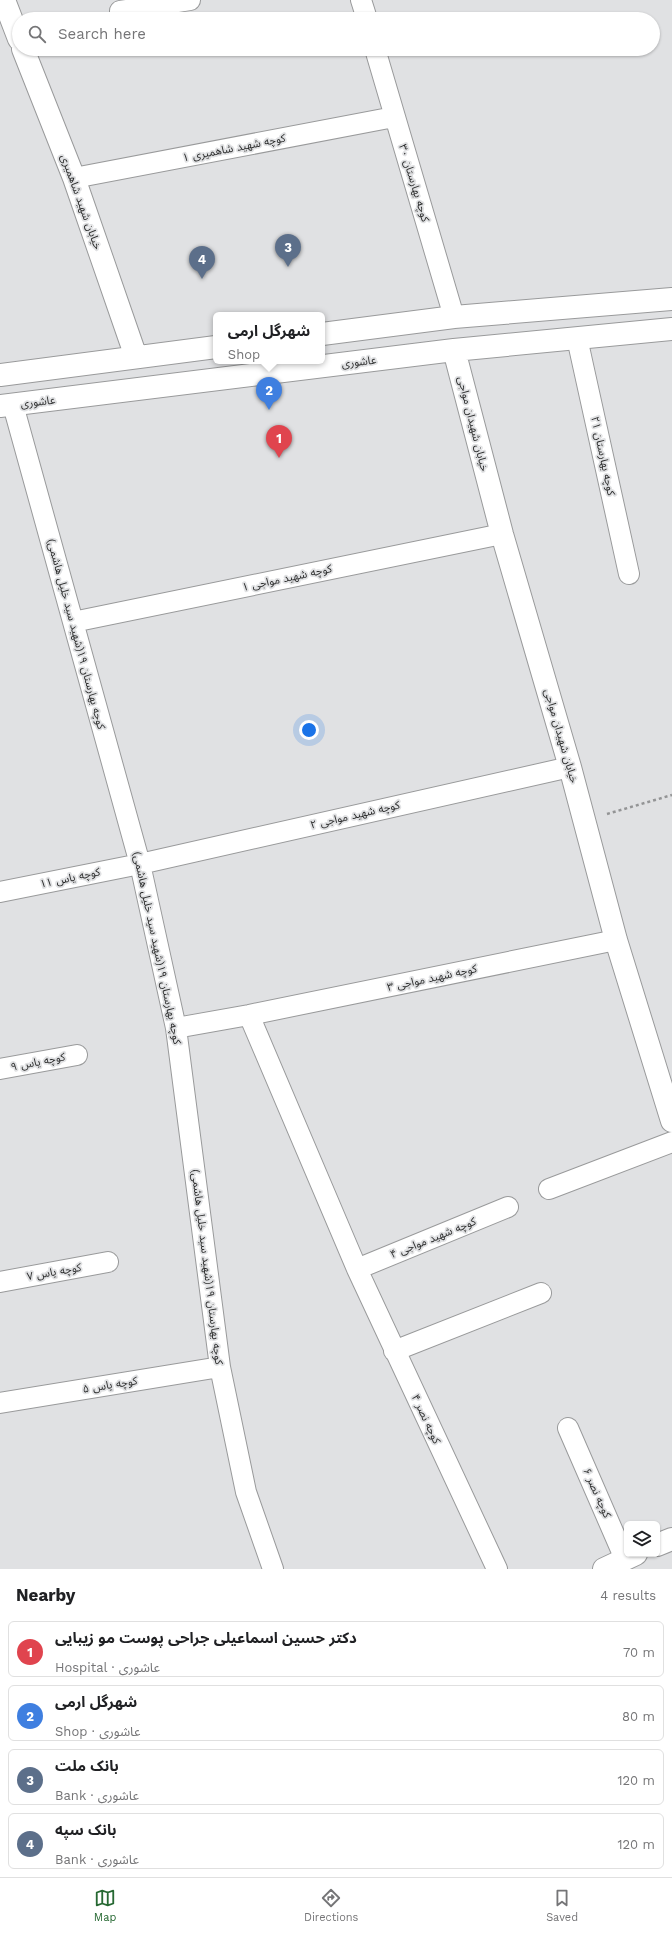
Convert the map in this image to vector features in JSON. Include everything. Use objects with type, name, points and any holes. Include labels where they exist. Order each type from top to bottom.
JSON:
[{"type":"street","points":[[4,0],[12,21]]},
{"type":"street","points":[[120,11],[190,0]]},
{"type":"street","points":[[361,0],[365,12]]},
{"type":"street","name":"خیابان شهید شاهمیری","points":[[26,56],[74,178],[136,357]]},
{"type":"street","name":"کوچه بهارستان ۳۰","points":[[377,56],[454,318]]},
{"type":"street","name":"کوچه شهید شاهمیری ۱","points":[[74,178],[394,117]]},
{"type":"street","points":[[325,334],[454,318],[672,299]]},
{"type":"street","name":"عاشوری","points":[[6,406],[454,350],[672,329]]},
{"type":"street","name":"کوچه بهارستان ۲۱","points":[[577,338],[629,574]]},
{"type":"street","points":[[0,375],[213,347]]},
{"type":"street","name":"خیابان شهیدان مواجی","points":[[454,350],[502,534],[570,767],[616,940],[672,1121]]},
{"type":"street","name":"کوچه بهارستان ۱۹(شهید سید خلیل هاشمی)","points":[[6,406],[72,622],[140,864],[176,1028],[220,1367],[246,1492],[273,1569]]},
{"type":"street","name":"کوچه شهید مواجی ۱","points":[[72,622],[502,534]]},
{"type":"street","name":"کوچه شهید مواجی ۲","points":[[140,864],[570,767]]},
{"type":"street","name":"کوچه یاس ۱۱","points":[[0,892],[140,864]]},
{"type":"street","name":"کوچه شهید مواجی ۳","points":[[176,1028],[249,1015],[616,940]]},
{"type":"street","name":"کوچه نصر ۴","points":[[249,1015],[394,1351],[497,1569]]},
{"type":"street","name":"کوچه یاس ۹","points":[[0,1069],[77,1055]]},
{"type":"street","points":[[549,1190],[672,1142]]},
{"type":"street","name":"کوچه شهید مواجی ۴","points":[[357,1268],[508,1207]]},
{"type":"street","name":"کوچه یاس ۷","points":[[0,1282],[108,1262]]},
{"type":"street","points":[[394,1351],[541,1293]]},
{"type":"street","name":"کوچه یاس ۵","points":[[0,1403],[220,1367]]},
{"type":"street","name":"کوچه نصر ۶","points":[[568,1428],[624,1542]]},
{"type":"street","points":[[660,1544],[672,1539]]},
{"type":"street","points":[[604,1569],[629,1557]]},
{"type":"path","points":[[585,821],[672,795]]},
{"type":"place","name":"بانک ملت","points":[[288,267]]},
{"type":"place","name":"بانک سپه","points":[[202,279]]},
{"type":"place","name":"شهرگل ارمی","points":[[269,410]]},
{"type":"place","name":"دکتر حسین اسماعیلی جراحی پوست مو زیبایی","points":[[279,458]]}]
